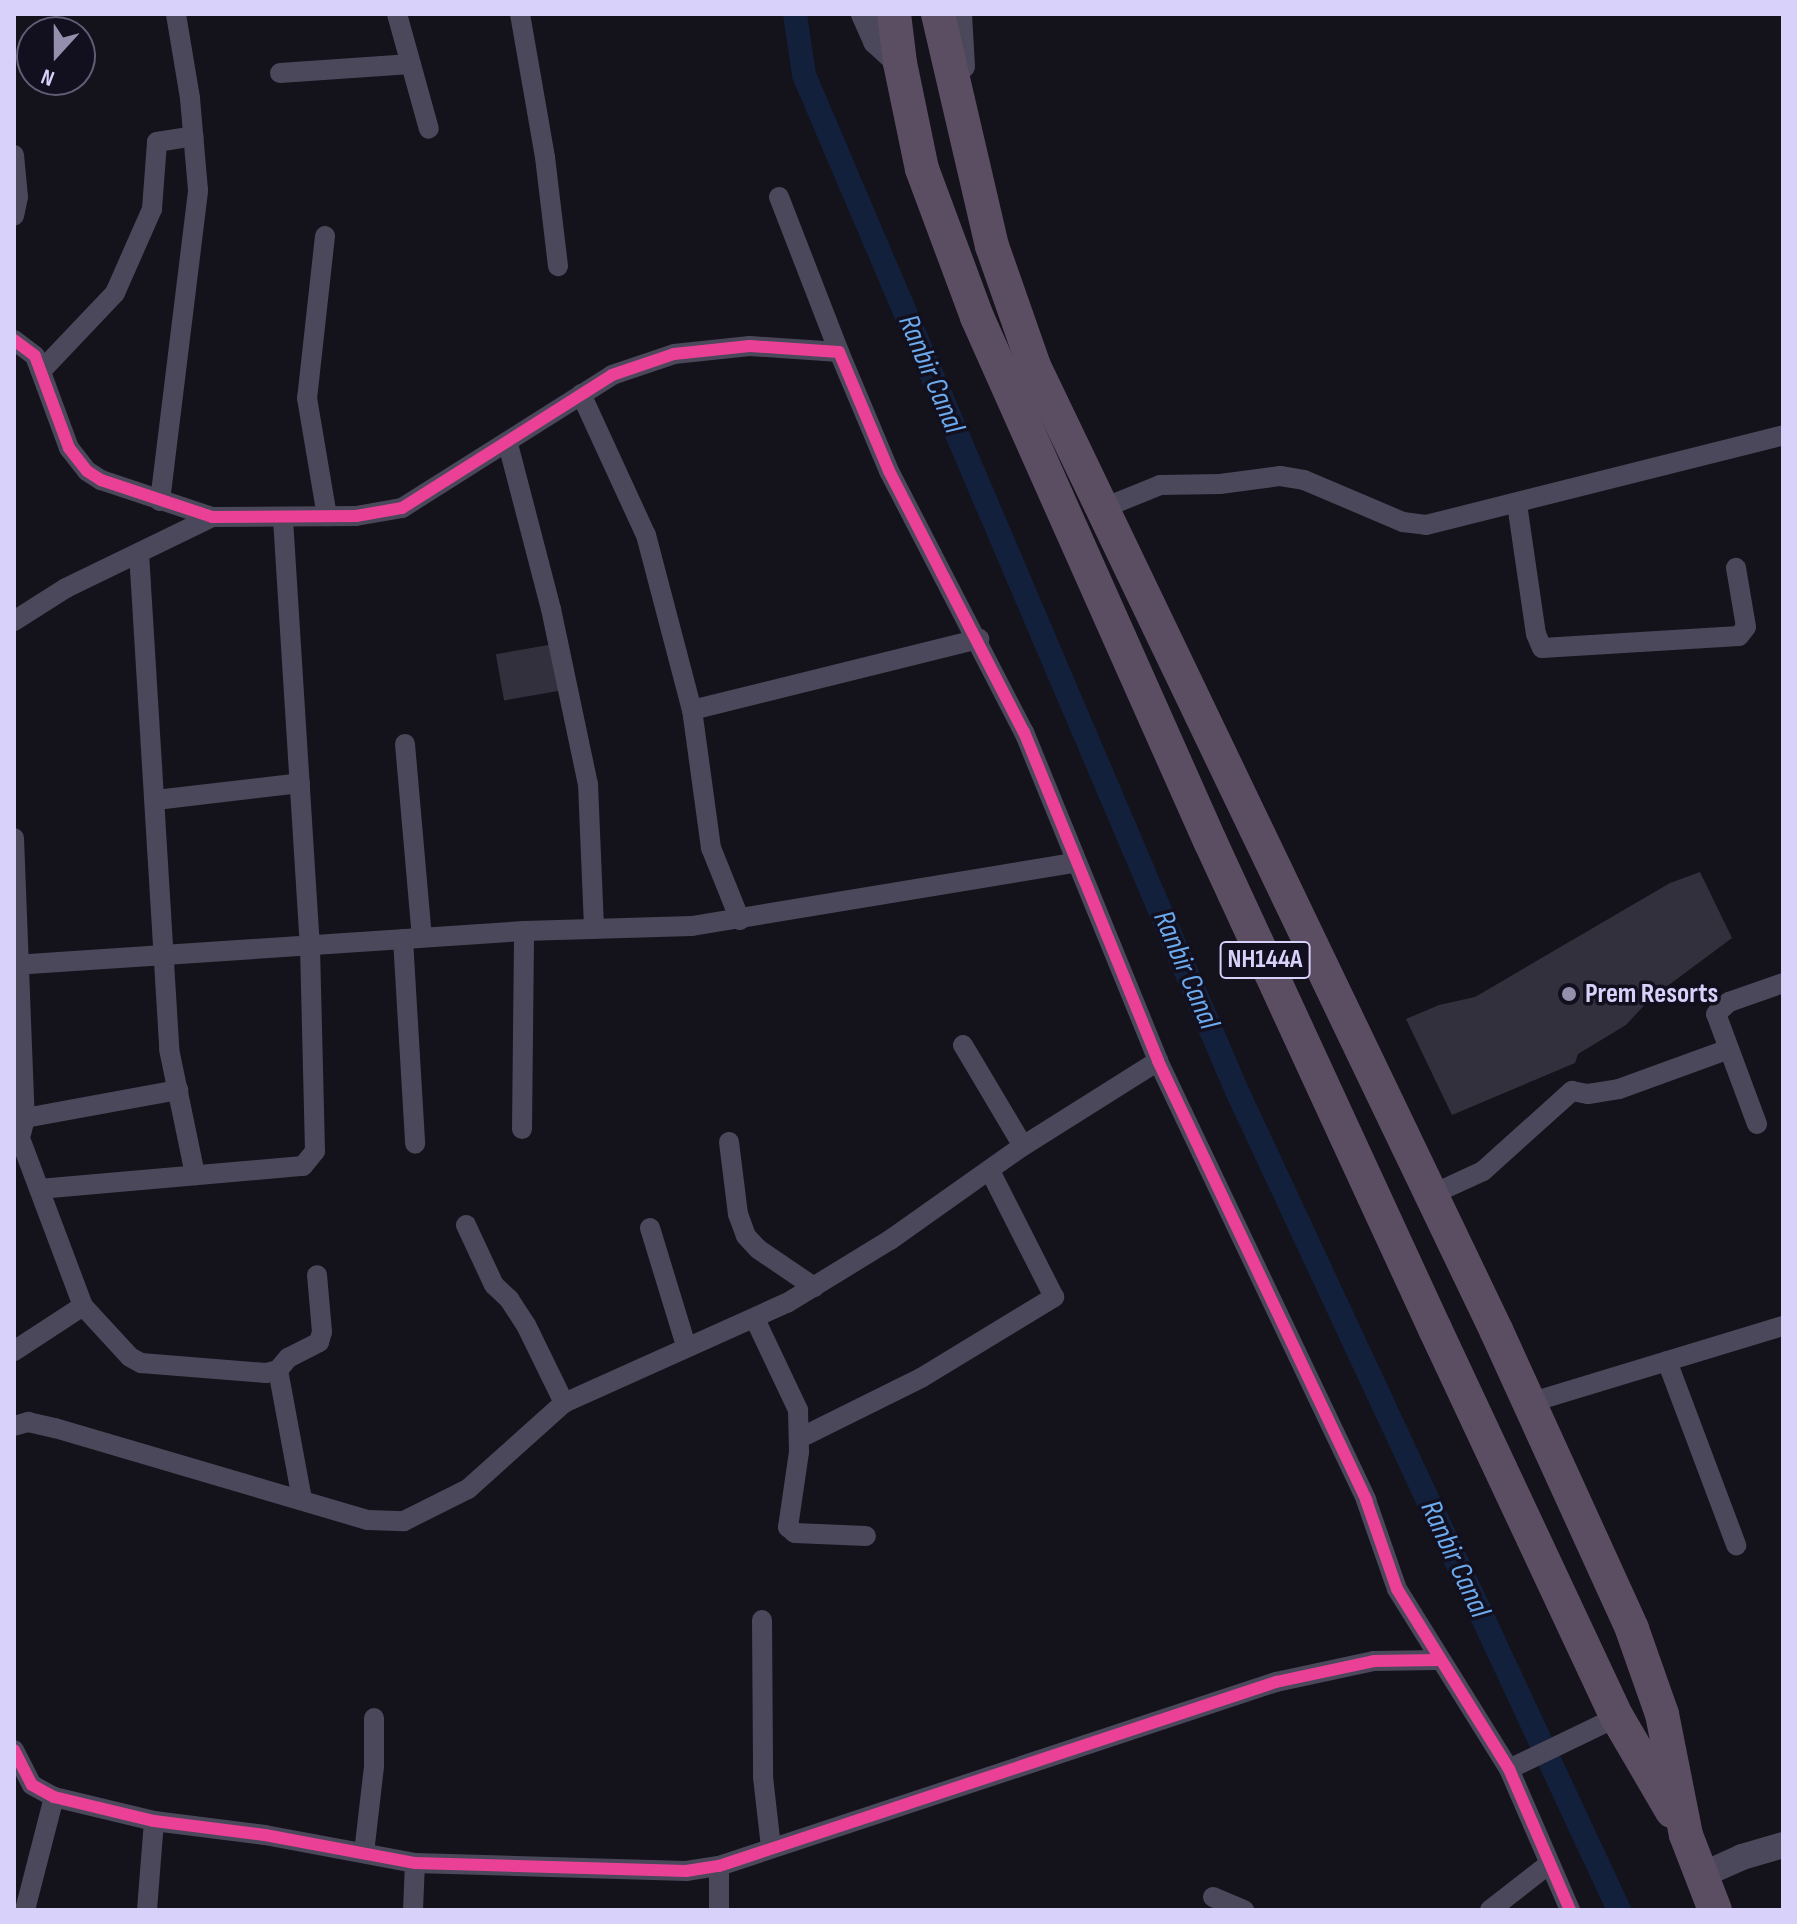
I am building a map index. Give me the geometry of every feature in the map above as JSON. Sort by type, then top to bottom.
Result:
[{"type":"highway","name":"NH144A","points":[[894,14],[900,63],[922,169],[977,317],[1203,827],[1617,1717],[1686,1835],[1715,1910]]},
{"type":"highway","points":[[938,14],[964,112],[978,191],[1009,301],[1101,509],[1529,1403],[1651,1678],[1686,1835]]},
{"type":"street","points":[[160,501],[198,190],[194,136],[176,14]]},
{"type":"street","points":[[397,14],[429,129]]},
{"type":"street","points":[[520,14],[545,157],[558,266]]},
{"type":"street","points":[[864,14],[876,41],[900,63]]},
{"type":"street","points":[[959,14],[964,112]]},
{"type":"street","points":[[280,73],[411,64]]},
{"type":"street","points":[[42,370],[115,293],[152,209],[157,142],[194,136]]},
{"type":"street","points":[[14,155],[18,197],[14,216]]},
{"type":"street","points":[[779,197],[889,471],[979,639],[1024,732],[1074,863],[1158,1061],[1366,1500],[1401,1598],[1509,1769],[1570,1910]]},
{"type":"street","points":[[325,236],[307,398],[327,516]]},
{"type":"street","points":[[14,340],[35,356],[69,448],[79,462],[101,480],[212,517],[327,516],[381,513],[402,508],[508,444],[612,375],[674,354],[750,346],[839,352]]},
{"type":"street","points":[[581,394],[646,535],[692,710],[711,848],[740,920]]},
{"type":"street","points":[[1101,509],[1160,485],[1220,484],[1280,476],[1304,480],[1416,525],[1517,504],[1783,435]]},
{"type":"street","points":[[508,444],[551,609],[588,784],[594,929]]},
{"type":"street","points":[[1517,504],[1536,634],[1542,648],[1739,636],[1746,627],[1736,568]]},
{"type":"street","points":[[14,621],[66,588],[212,517]]},
{"type":"street","points":[[39,1189],[303,1166],[315,1151],[310,948],[283,517]]},
{"type":"street","points":[[139,553],[169,1049],[195,1175]]},
{"type":"street","points":[[692,710],[979,639]]},
{"type":"street","points":[[405,744],[413,938],[415,1144]]},
{"type":"street","points":[[156,800],[300,783]]},
{"type":"street","points":[[14,838],[20,1125],[39,1189],[83,1306],[130,1357],[141,1363],[253,1373],[278,1370],[288,1358],[319,1342],[322,1332],[317,1275]]},
{"type":"street","points":[[18,965],[310,948],[524,931],[692,926],[1074,863]]},
{"type":"street","points":[[522,1129],[524,931]]},
{"type":"street","points":[[1757,1124],[1716,1014],[1721,1006],[1783,983]]},
{"type":"street","points":[[963,1045],[1023,1146]]},
{"type":"street","points":[[1431,1195],[1483,1171],[1572,1091],[1588,1094],[1619,1089],[1729,1049]]},
{"type":"street","points":[[14,1426],[28,1422],[55,1428],[384,1522],[415,1518],[468,1489],[564,1403],[686,1346],[755,1319],[814,1287],[1023,1146],[1158,1061]]},
{"type":"street","points":[[20,1125],[178,1090]]},
{"type":"street","points":[[729,1142],[738,1214],[746,1236],[758,1249],[814,1287]]},
{"type":"street","points":[[800,1438],[921,1378],[1052,1299],[1053,1294],[990,1171]]},
{"type":"street","points":[[466,1225],[494,1285],[509,1299],[526,1325],[564,1403]]},
{"type":"street","points":[[650,1228],[686,1346]]},
{"type":"street","points":[[14,1351],[83,1306]]},
{"type":"street","points":[[755,1319],[798,1410],[800,1438],[788,1527],[795,1533],[866,1536]]},
{"type":"street","points":[[1529,1403],[1783,1326]]},
{"type":"street","points":[[1667,1361],[1736,1545]]},
{"type":"street","points":[[278,1370],[302,1500]]},
{"type":"street","points":[[762,1620],[763,1762],[771,1847]]},
{"type":"street","points":[[14,1750],[32,1785],[54,1797],[154,1821],[415,1863],[656,1871],[719,1866],[1276,1682],[1374,1661],[1438,1660]]},
{"type":"street","points":[[1509,1769],[1567,1738],[1617,1717]]},
{"type":"street","points":[[364,1853],[374,1766],[374,1718]]},
{"type":"street","points":[[25,1910],[54,1797]]},
{"type":"street","points":[[147,1910],[154,1821]]},
{"type":"street","points":[[1700,1876],[1742,1857],[1783,1845]]},
{"type":"street","points":[[413,1910],[415,1863]]},
{"type":"street","points":[[1490,1910],[1549,1864]]},
{"type":"street","points":[[719,1866],[719,1910]]},
{"type":"street","points":[[1213,1897],[1244,1910]]},
{"type":"building","points":[[554,644],[562,690],[504,701],[496,654]]},
{"type":"building","name":"Prem Resorts","points":[[1700,872],[1732,938],[1650,999],[1626,1025],[1578,1054],[1575,1063],[1452,1115],[1406,1019],[1439,1005],[1475,997],[1670,883]]},
{"type":"waterway","name":"Ranbir Canal","points":[[795,14],[804,75],[1237,1091],[1619,1910]]},
{"type":"cycle path","points":[[14,340],[35,356],[69,448],[87,471],[101,480],[212,517],[356,516],[402,508],[612,375],[674,354],[750,346],[839,352],[889,471],[1024,732],[1158,1061],[1366,1500],[1397,1589],[1509,1769],[1570,1910]]},
{"type":"cycle path","points":[[14,1750],[32,1785],[54,1797],[154,1821],[265,1835],[415,1863],[686,1871],[719,1866],[1276,1682],[1374,1661],[1438,1660]]},
{"type":"place","name":"Prem Resorts","points":[[1569,994]]}]
